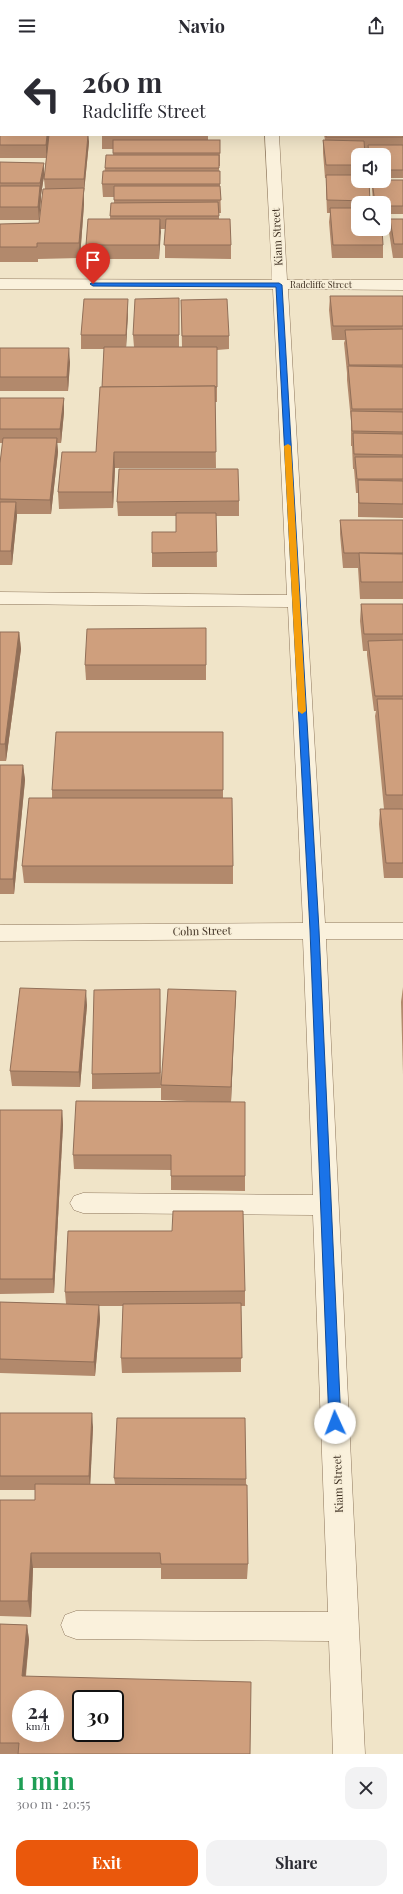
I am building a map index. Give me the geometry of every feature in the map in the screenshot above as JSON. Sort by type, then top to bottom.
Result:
[{"type":"street","name":"Kiam Street","points":[[272,136],[314,930],[349,1754]]},
{"type":"street","name":"Radcliffe Street","points":[[0,284],[403,285]]},
{"type":"street","points":[[0,598],[296,601]]},
{"type":"street","name":"Cohn Street","points":[[0,933],[314,930],[403,931]]},
{"type":"street","points":[[83,1203],[326,1205]]},
{"type":"street","points":[[76,1625],[344,1627]]},
{"type":"building","points":[[0,136],[47,136],[46,145],[0,145]]},
{"type":"building","points":[[49,136],[88,136],[84,179],[44,179]]},
{"type":"building","points":[[326,136],[403,136],[403,137]]},
{"type":"building","points":[[113,140],[220,140],[220,153],[113,153]]},
{"type":"building","points":[[323,140],[364,141],[364,148],[351,148],[351,165],[326,165]]},
{"type":"building","points":[[368,145],[403,145],[403,170],[391,170],[391,148],[368,148]]},
{"type":"building","points":[[106,155],[219,155],[219,168],[105,168]]},
{"type":"building","points":[[0,162],[44,163],[40,183],[0,183]]},
{"type":"building","points":[[103,171],[220,171],[220,184],[102,184]]},
{"type":"building","points":[[326,175],[351,175],[351,188],[369,188],[370,196],[351,196],[351,201],[327,200]]},
{"type":"building","points":[[391,180],[403,180],[403,206],[391,206],[391,196],[374,196],[373,188],[391,188]]},
{"type":"building","points":[[0,186],[40,186],[38,207],[0,207]]},
{"type":"building","points":[[114,186],[220,186],[221,200],[114,200]]},
{"type":"building","points":[[84,188],[79,243],[37,243],[37,247],[0,247],[0,224],[39,223],[43,189]]},
{"type":"building","points":[[218,202],[219,216],[110,216],[111,203]]},
{"type":"building","points":[[330,208],[351,208],[351,236],[382,236],[383,245],[333,245]]},
{"type":"building","points":[[88,219],[160,219],[159,245],[86,245]]},
{"type":"building","points":[[166,219],[230,219],[231,245],[164,245]]},
{"type":"building","points":[[391,219],[403,219],[403,244],[394,244]]},
{"type":"building","points":[[330,296],[403,296],[403,326],[333,326]]},
{"type":"building","points":[[179,298],[179,335],[133,335],[135,299]]},
{"type":"building","points":[[84,299],[128,299],[126,335],[81,335]]},
{"type":"building","points":[[227,299],[229,336],[182,336],[181,300]]},
{"type":"building","points":[[403,329],[403,365],[349,365],[345,330]]},
{"type":"building","points":[[104,347],[217,347],[217,387],[102,387]]},
{"type":"building","points":[[0,348],[69,348],[67,377],[0,377]]},
{"type":"building","points":[[348,366],[403,367],[403,409],[352,409]]},
{"type":"building","points":[[215,386],[216,452],[114,452],[112,492],[58,492],[62,452],[96,452],[100,387]]},
{"type":"building","points":[[0,398],[64,398],[60,429],[0,429]]},
{"type":"building","points":[[351,411],[403,412],[403,432],[352,431]]},
{"type":"building","points":[[353,433],[403,434],[403,455],[354,454]]},
{"type":"building","points":[[3,438],[57,438],[50,500],[0,499],[0,463]]},
{"type":"building","points":[[355,457],[403,457],[403,479],[357,479]]},
{"type":"building","points":[[119,469],[238,469],[239,501],[117,502]]},
{"type":"building","points":[[358,480],[403,481],[403,504],[359,503]]},
{"type":"building","points":[[0,502],[16,502],[11,551],[0,551]]},
{"type":"building","points":[[176,513],[216,513],[217,552],[152,553],[152,532],[176,532]]},
{"type":"building","points":[[340,520],[403,520],[403,553],[344,553]]},
{"type":"building","points":[[359,553],[403,554],[403,582],[361,582]]},
{"type":"building","points":[[361,604],[403,604],[403,634],[364,634]]},
{"type":"building","points":[[206,628],[206,665],[85,665],[87,629]]},
{"type":"building","points":[[0,632],[19,632],[5,744],[0,744]]},
{"type":"building","points":[[403,640],[403,696],[375,696],[368,641]]},
{"type":"building","points":[[377,699],[403,699],[403,795],[386,795]]},
{"type":"building","points":[[56,732],[223,732],[223,790],[52,790]]},
{"type":"building","points":[[0,765],[23,765],[13,879],[0,879]]},
{"type":"building","points":[[29,798],[232,798],[233,866],[22,866]]},
{"type":"building","points":[[380,809],[403,809],[403,863],[386,863]]},
{"type":"building","points":[[20,988],[86,990],[79,1072],[10,1071]]},
{"type":"building","points":[[160,989],[160,1073],[92,1074],[94,990]]},
{"type":"building","points":[[168,989],[236,991],[231,1087],[161,1085]]},
{"type":"building","points":[[76,1101],[245,1102],[245,1176],[171,1176],[171,1155],[73,1155]]},
{"type":"building","points":[[0,1110],[62,1110],[53,1279],[0,1279]]},
{"type":"building","points":[[173,1211],[243,1211],[245,1291],[65,1292],[68,1231],[172,1231]]},
{"type":"building","points":[[0,1302],[99,1305],[94,1362],[0,1359]]},
{"type":"building","points":[[241,1303],[242,1358],[121,1358],[123,1304]]},
{"type":"building","points":[[0,1413],[92,1413],[89,1476],[0,1476]]},
{"type":"building","points":[[117,1418],[245,1418],[246,1479],[114,1478]]},
{"type":"building","points":[[35,1484],[247,1485],[248,1564],[161,1564],[160,1553],[31,1553],[28,1601],[0,1601],[0,1500],[35,1500]]},
{"type":"building","points":[[0,1624],[27,1625],[22,1676],[251,1682],[250,1754],[18,1754],[19,1743],[0,1743]]},
{"type":"slow traffic","points":[[288,446],[302,711]]},
{"type":"route","points":[[93,284],[279,285],[314,930],[335,1423]]}]
